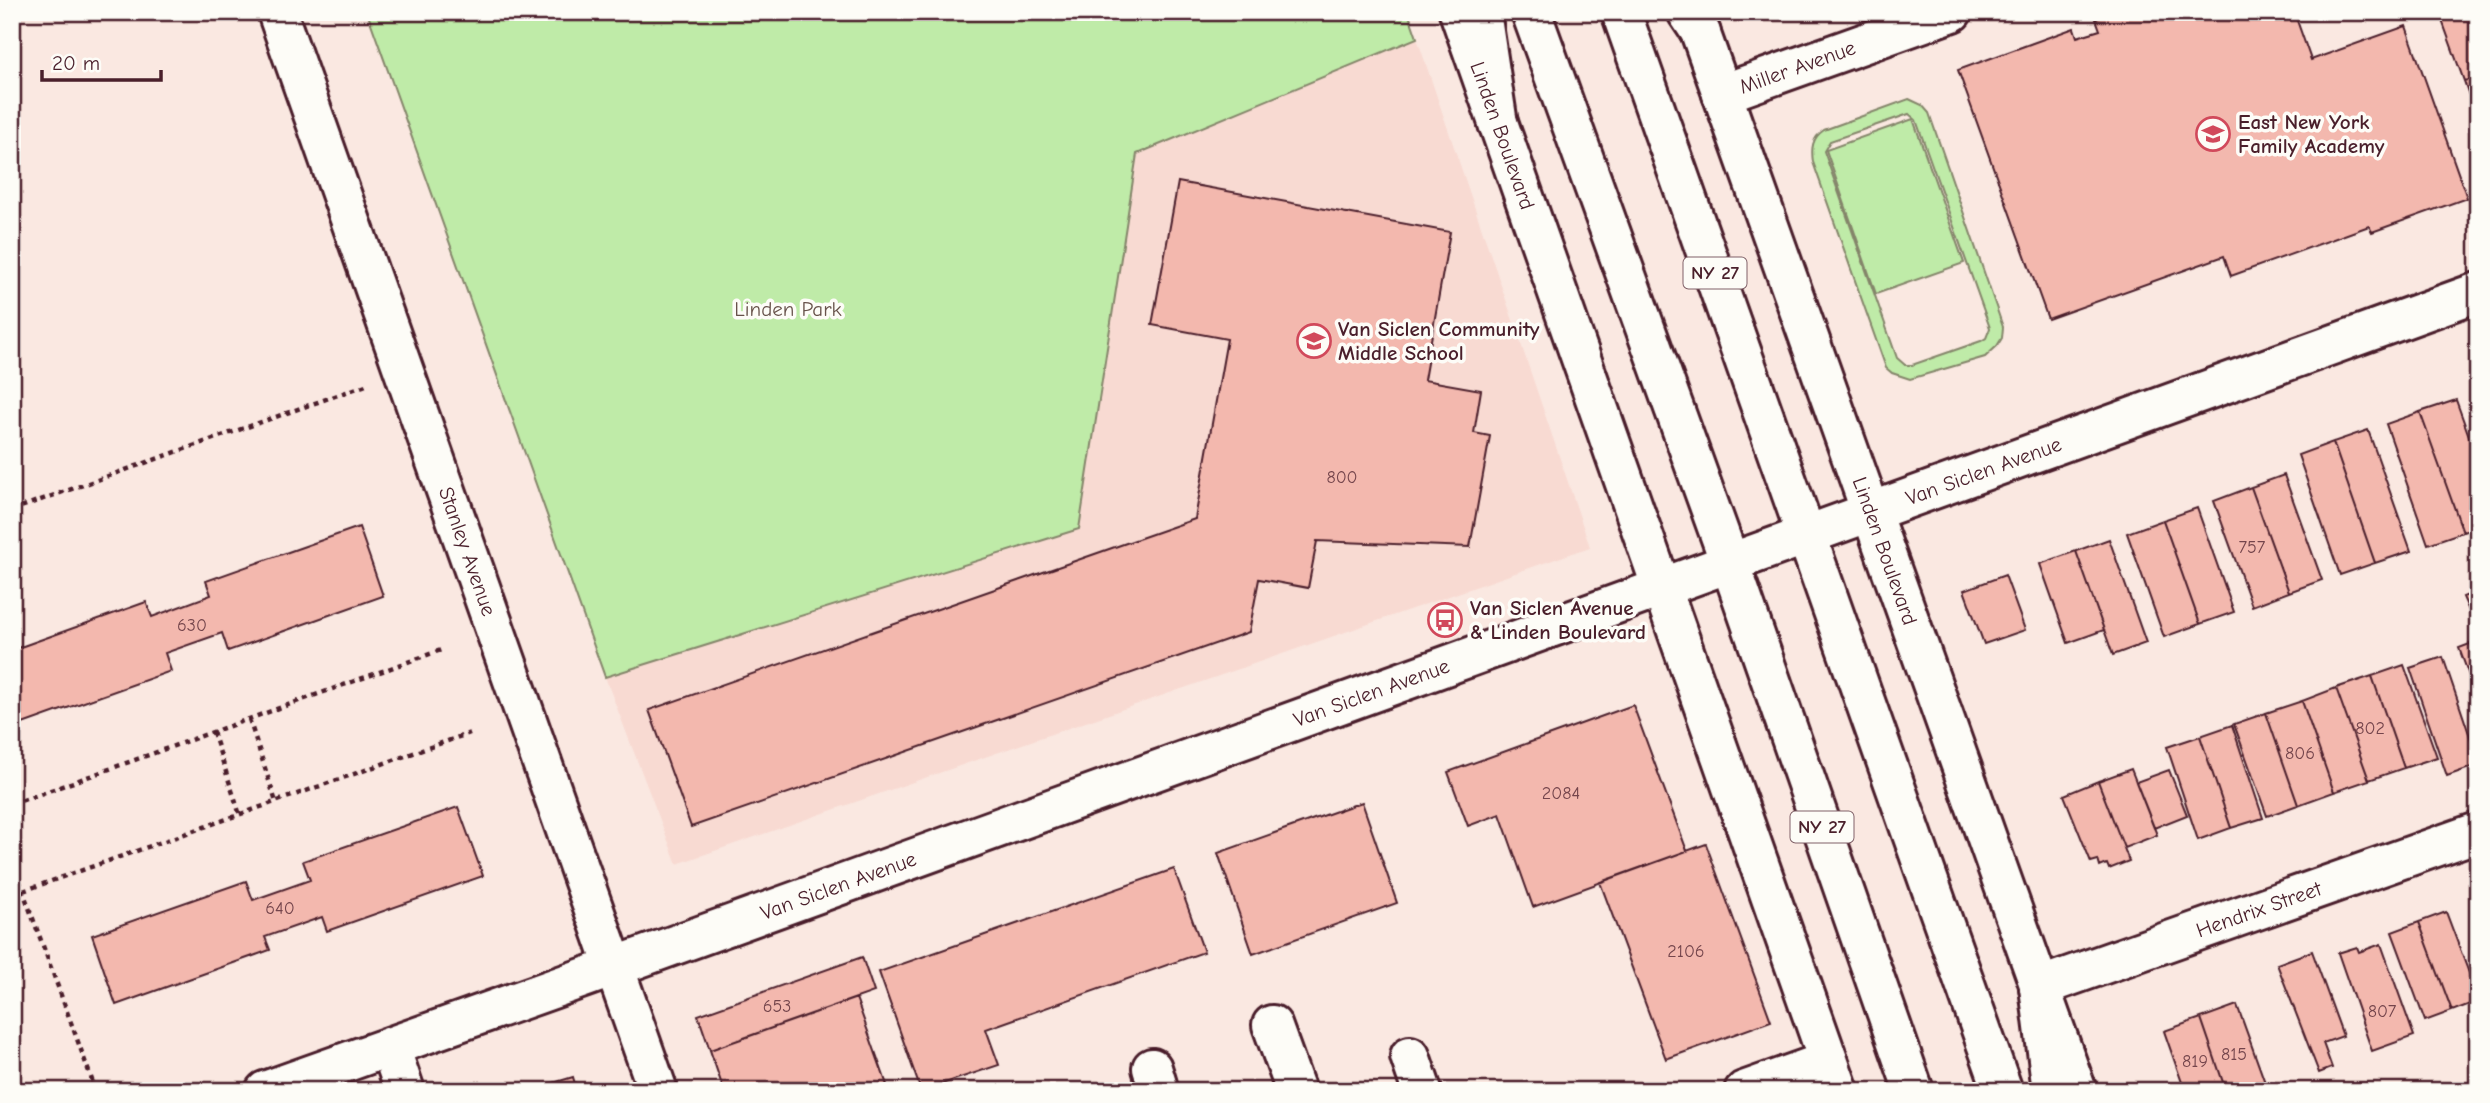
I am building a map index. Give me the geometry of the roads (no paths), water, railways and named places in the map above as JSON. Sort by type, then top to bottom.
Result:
[{"type":"main road","name":"Stanley Avenue","points":[[277,12],[658,1091]]},
{"type":"main road","name":"Linden Boulevard","points":[[1459,12],[1833,1076]]},
{"type":"main road","points":[[1481,12],[1498,124]]},
{"type":"main road","name":"NY 27","points":[[1531,12],[1730,563],[1914,1091]]},
{"type":"main road","name":"NY 27","points":[[1621,12],[2003,1091]]},
{"type":"main road","name":"Miller Avenue","points":[[1722,94],[1952,12]]},
{"type":"main road","name":"Linden Boulevard","points":[[1694,19],[2077,1091]]},
{"type":"main road","name":"Van Siclen Avenue","points":[[265,1091],[2478,292]]},
{"type":"main road","name":"Hendrix Street","points":[[2039,987],[2478,832]]},
{"type":"main road","points":[[2039,987],[2052,1091]]},
{"type":"main road","points":[[1272,1025],[1296,1091]]},
{"type":"main road","points":[[390,1047],[405,1091]]},
{"type":"main road","points":[[1744,1091],[1833,1076]]},
{"type":"place","name":"East New York Family Academy","points":[[2213,134]]},
{"type":"place","name":"Van Siclen Community Middle School","points":[[1314,341]]},
{"type":"place","name":"Van Siclen Avenue & Linden Boulevard","points":[[1445,620]]},
{"type":"park label","name":"Linden Park","points":[[788,309]]}]
